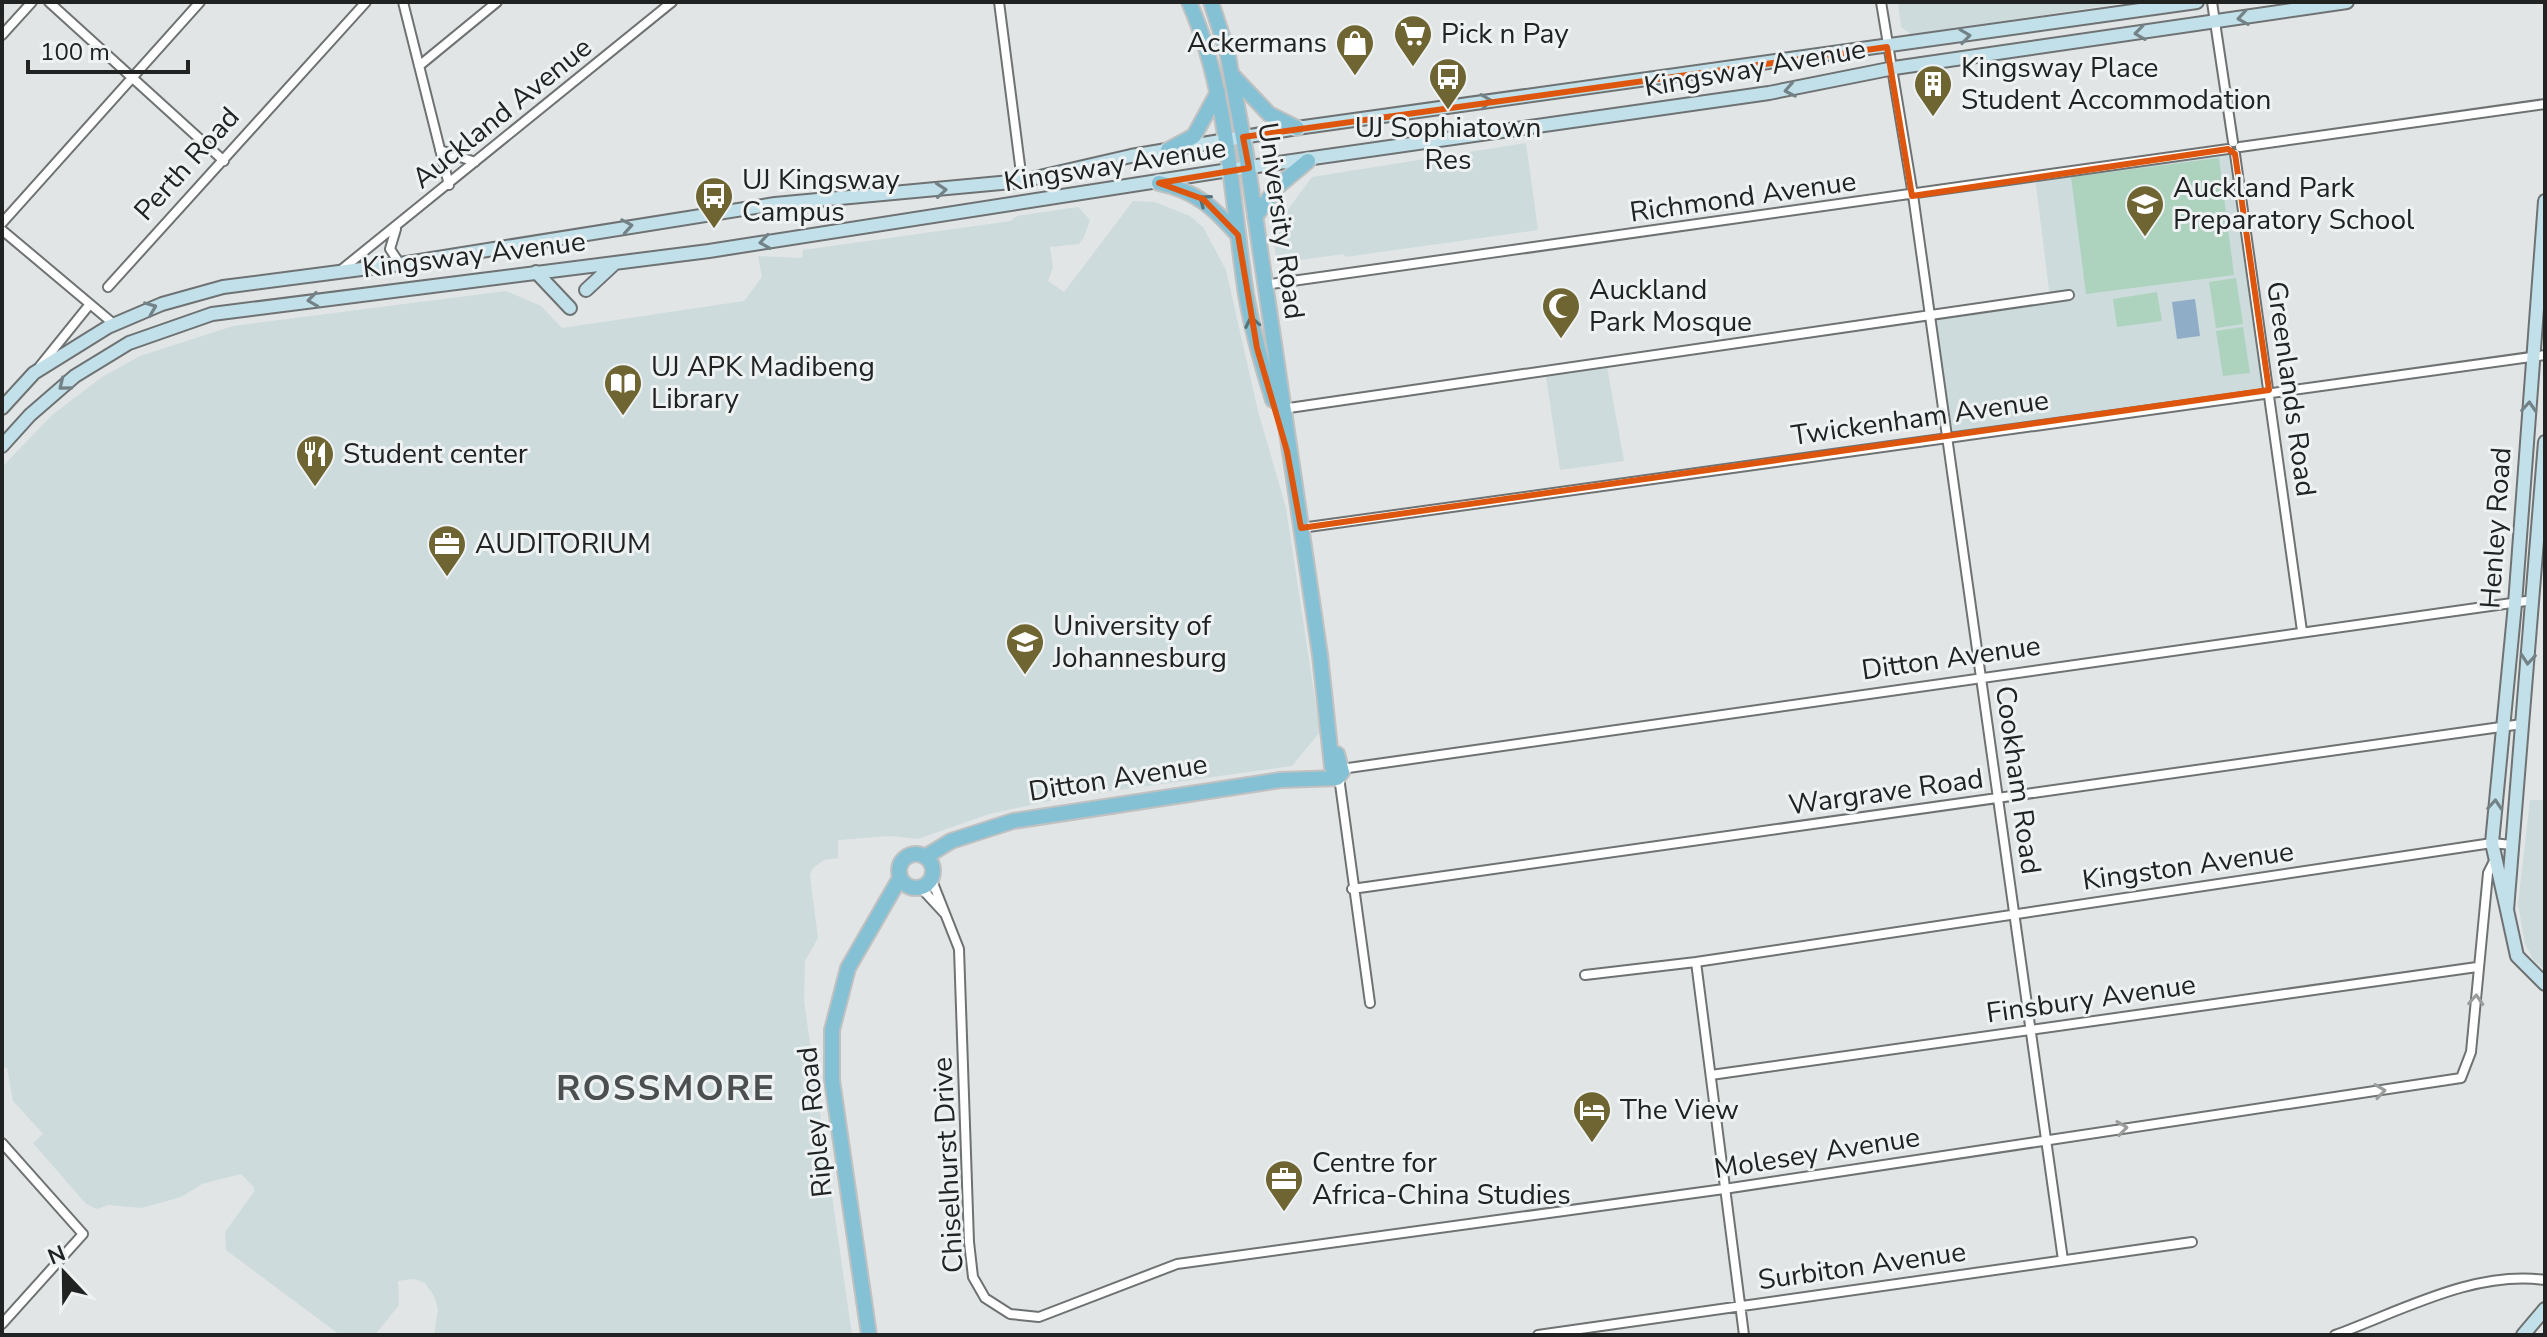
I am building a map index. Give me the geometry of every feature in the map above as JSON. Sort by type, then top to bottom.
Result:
[{"type":"main road","name":"University Road","points":[[1211,2],[1233,76],[1243,137],[1336,772]]},
{"type":"main road","name":"Kingsway Avenue","points":[[34,373],[115,325],[190,294],[775,204],[1022,181],[1168,150],[1297,128],[1743,63],[1887,47],[2197,2]]},
{"type":"main road","name":"Kingsway Avenue","points":[[2,446],[56,391],[129,343],[186,321],[234,310],[617,262],[1159,183],[1229,170],[1769,93],[1894,68],[2347,2]]},
{"type":"main road","name":"University Road","points":[[1191,6],[1218,92],[1257,348],[1287,451]]},
{"type":"main road","points":[[1233,76],[1269,114],[1297,128]]},
{"type":"main road","points":[[1168,150],[1194,136],[1218,92]]},
{"type":"main road","points":[[1255,217],[1278,186],[1308,161]]},
{"type":"main road","points":[[1159,183],[1183,188],[1203,199],[1238,235]]},
{"type":"main road","name":"Henley Road","points":[[2507,910],[2492,843],[2539,354],[2545,201]]},
{"type":"main road","points":[[586,290],[617,262]]},
{"type":"main road","points":[[536,272],[570,308]]},
{"type":"main road","points":[[2,408],[34,373]]},
{"type":"main road","name":"Henley Road","points":[[2507,910],[2545,442]]},
{"type":"main road","name":"Ditton Avenue","points":[[920,876],[951,841],[1013,821],[1336,772]]},
{"type":"main road","name":"Ripley Road","points":[[869,1335],[830,1055],[832,1030],[848,968],[879,913],[920,876]]},
{"type":"main road","points":[[2507,910],[2510,937],[2517,956],[2545,984]]},
{"type":"main road","points":[[2523,1335],[2545,1309]]},
{"type":"street","points":[[2,35],[32,2]]},
{"type":"street","points":[[49,2],[224,161]]},
{"type":"street","points":[[2,223],[200,2]]},
{"type":"street","name":"Perth Road","points":[[108,287],[366,2]]},
{"type":"street","points":[[403,2],[449,185]]},
{"type":"street","points":[[419,66],[497,2]]},
{"type":"street","name":"Auckland Avenue","points":[[341,271],[672,2]]},
{"type":"street","points":[[999,2],[1022,181]]},
{"type":"street","name":"Cookham Road","points":[[1881,2],[1913,195],[1945,437],[1982,680],[1995,798],[2015,914],[2063,1260]]},
{"type":"street","name":"Greenlands Road","points":[[2212,2],[2302,631]]},
{"type":"street","name":"Richmond Avenue","points":[[1264,285],[2545,104]]},
{"type":"street","points":[[440,150],[475,162]]},
{"type":"street","points":[[396,228],[390,249],[400,264]]},
{"type":"street","points":[[2,230],[115,325]]},
{"type":"street","points":[[1281,409],[2069,295]]},
{"type":"street","points":[[34,373],[90,304]]},
{"type":"street","name":"Twickenham Avenue","points":[[1301,528],[2539,354]]},
{"type":"street","name":"Ditton Avenue","points":[[1336,772],[2533,600]]},
{"type":"street","name":"Wargrave Road","points":[[1352,889],[2522,724]]},
{"type":"street","name":"University Road","points":[[1336,772],[1370,1003]]},
{"type":"street","name":"Kingston Avenue","points":[[1585,975],[1696,962],[2492,843],[2512,845]]},
{"type":"street","name":"Henley Road","points":[[2463,1077],[2471,1052],[2488,873],[2495,859]]},
{"type":"street","name":"Chiselhurst Drive","points":[[920,876],[948,917],[959,949],[969,1242],[973,1277],[980,1291],[993,1305],[1010,1314],[1039,1317],[1177,1264]]},
{"type":"street","name":"Chiselhurst Drive","points":[[920,876],[948,917]]},
{"type":"street","points":[[1696,962],[1744,1335]]},
{"type":"street","name":"Finsbury Avenue","points":[[1711,1075],[2477,967]]},
{"type":"street","name":"Molesey Avenue","points":[[1177,1264],[1724,1189],[2463,1077]]},
{"type":"street","points":[[2,1143],[83,1234],[2,1324]]},
{"type":"street","name":"Surbiton Avenue","points":[[1538,1335],[2192,1242]]},
{"type":"street","points":[[2335,1335],[2488,1281],[2517,1276],[2545,1280]]},
{"type":"highlighted area","points":[[1887,47],[1912,196],[2228,149],[2235,154],[2269,390],[1301,528],[1287,451],[1257,348],[1238,235],[1203,199],[1159,183],[1249,168],[1243,137]]},
{"type":"shaded area","points":[[1898,2],[2130,2],[1912,35],[1901,27]]},
{"type":"shaded area","points":[[1526,143],[1538,230],[1345,257],[1344,254],[1277,263],[1272,231],[1312,177]]},
{"type":"shaded area","name":"Auckland Park Preparatory School","points":[[2228,147],[2235,154],[2269,390],[1945,437],[1929,315],[2050,298],[2035,177]]},
{"type":"shaded area","points":[[1133,201],[1155,202],[1190,216],[1203,227],[1226,270],[1258,411],[1286,508],[1320,732],[1292,766],[1068,797],[989,814],[918,839],[891,836],[838,840],[838,858],[824,860],[812,869],[810,876],[818,938],[805,961],[804,1001],[852,1335],[434,1335],[438,1309],[434,1296],[425,1283],[414,1279],[398,1281],[399,1305],[375,1335],[340,1335],[226,1250],[225,1232],[254,1192],[254,1187],[241,1174],[202,1184],[181,1197],[142,1208],[108,1205],[97,1209],[86,1204],[33,1143],[43,1134],[13,1101],[7,1068],[2,1068],[2,467],[52,415],[102,377],[140,356],[233,326],[506,291],[541,306],[562,328],[744,301],[762,277],[758,256],[802,258],[803,250],[1011,221],[1017,216],[1078,207],[1090,220],[1084,237],[1079,244],[1050,247],[1053,267],[1048,281],[1064,292]]},
{"type":"shaded area","points":[[1606,361],[1624,461],[1560,470],[1545,370]]},
{"type":"shaded area","points":[[2530,800],[2545,800],[2545,970],[2533,959],[2525,944],[2518,904]]},
{"type":"green space","points":[[2219,158],[2234,275],[2086,294],[2071,177]]},
{"type":"green space","points":[[2236,278],[2243,324],[2216,328],[2209,282]]},
{"type":"green space","points":[[2157,292],[2162,321],[2117,327],[2113,299]]},
{"type":"green space","points":[[2243,327],[2250,373],[2223,376],[2216,331]]},
{"type":"water","points":[[2195,299],[2200,336],[2177,339],[2172,302]]},
{"type":"place","name":"Pick n Pay","points":[[1413,68]]},
{"type":"place","name":"Ackermans","points":[[1355,77]]},
{"type":"place","name":"UJ Sophiatown Res","points":[[1448,111]]},
{"type":"place","name":"Kingsway Place Student Accommodation","points":[[1933,118]]},
{"type":"place","name":"UJ Kingsway Campus","points":[[714,230]]},
{"type":"place","name":"Auckland Park Preparatory School","points":[[2145,238]]},
{"type":"place","name":"Auckland Park Mosque","points":[[1561,340]]},
{"type":"place","name":"UJ APK Madibeng Library","points":[[623,417]]},
{"type":"place","name":"Student center","points":[[315,488]]},
{"type":"place","name":"AUDITORIUM","points":[[447,578]]},
{"type":"place","name":"University of Johannesburg","points":[[1025,676]]},
{"type":"place","name":"The View","points":[[1592,1144]]},
{"type":"place","name":"Centre for Africa-China Studies","points":[[1284,1213]]},
{"type":"district","name":"ROSSMORE","points":[[666,1088]]}]
